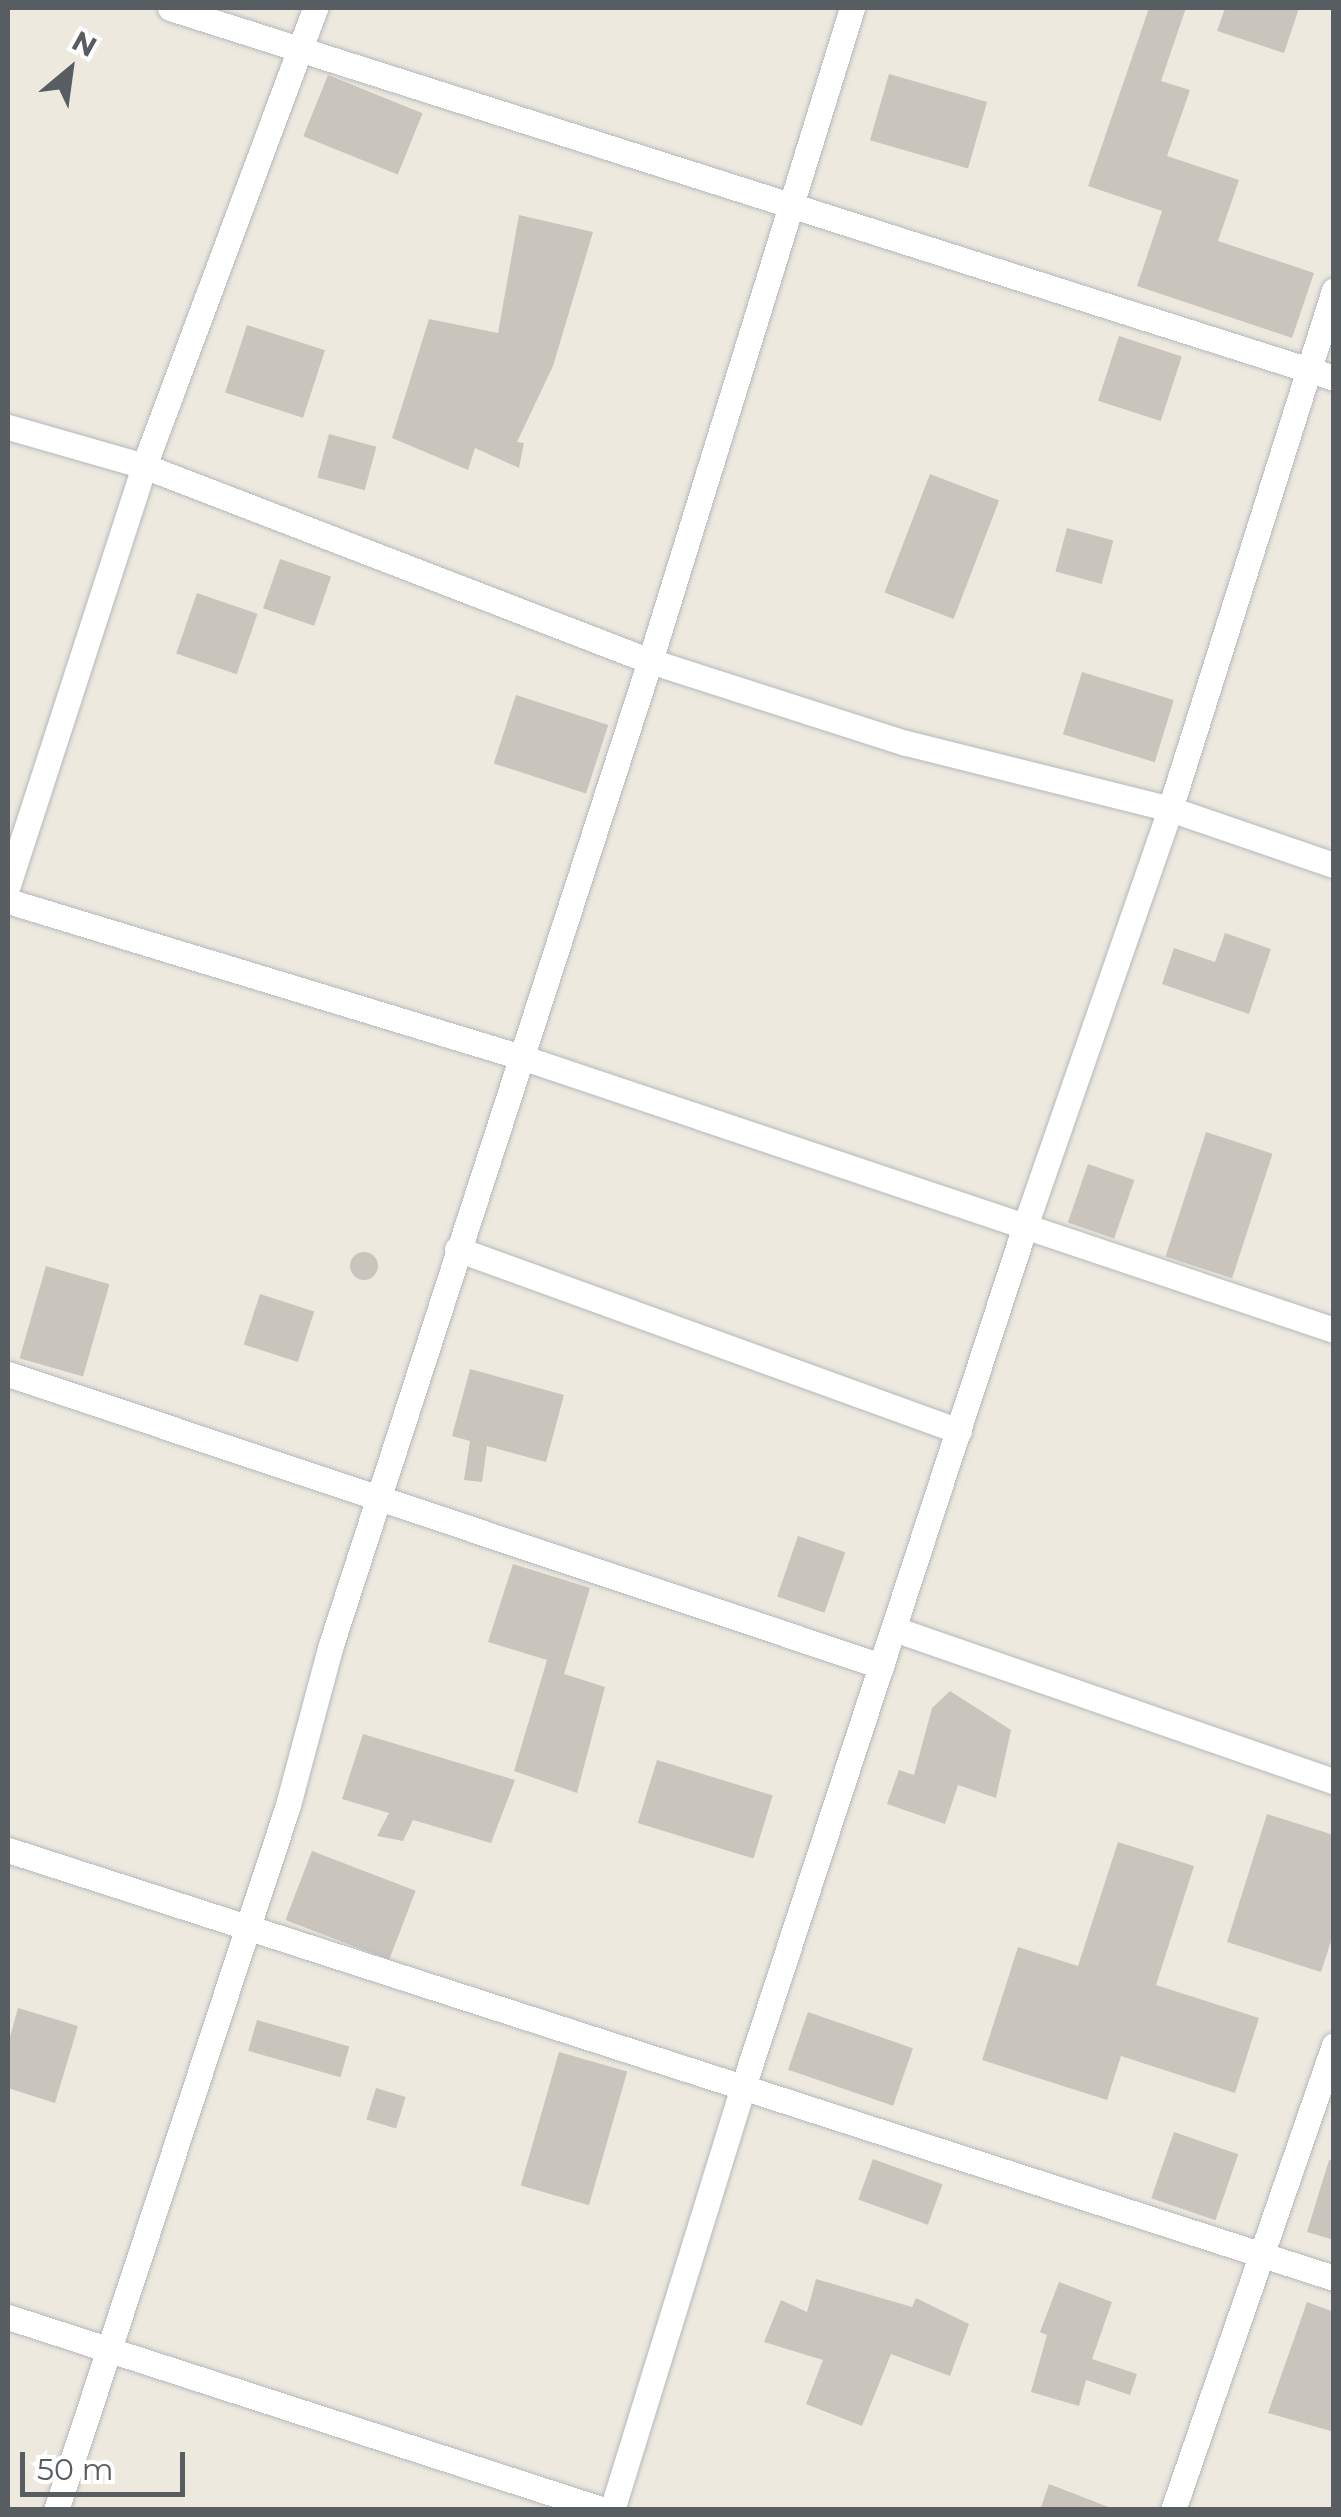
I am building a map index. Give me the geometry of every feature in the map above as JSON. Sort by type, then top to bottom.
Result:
[{"type":"street","points":[[170,8],[1334,378]]},
{"type":"street","points":[[8,886],[144,466],[315,8]]},
{"type":"street","points":[[56,2510],[242,1931],[288,1805],[378,1495],[518,1056],[650,661],[852,8]]},
{"type":"street","points":[[612,2510],[742,2090],[1025,1226],[1170,809],[1305,368],[1334,290]]},
{"type":"street","points":[[8,427],[144,466],[650,661],[906,743],[1170,809],[1334,865]]},
{"type":"street","points":[[8,902],[518,1056],[1334,1330]]},
{"type":"street","points":[[457,1249],[959,1431]]},
{"type":"street","points":[[8,1374],[881,1666]]},
{"type":"street","points":[[894,1629],[1334,1781]]},
{"type":"street","points":[[8,1850],[242,1931],[1334,2278]]},
{"type":"street","points":[[1173,2510],[1334,2045]]},
{"type":"street","points":[[8,2318],[604,2510]]},
{"type":"building","points":[[1149,8],[1186,8],[1161,81],[1190,90],[1167,156],[1239,180],[1218,241],[1314,273],[1292,338],[1137,286],[1162,211],[1088,186]]},
{"type":"building","points":[[1225,8],[1299,8],[1284,53],[1217,31]]},
{"type":"building","points":[[889,74],[987,102],[968,168],[870,140]]},
{"type":"building","points":[[328,75],[423,113],[398,174],[303,136]]},
{"type":"building","points":[[519,215],[593,232],[553,366],[517,442],[524,443],[519,468],[475,448],[468,470],[392,438],[429,319],[498,333]]},
{"type":"building","points":[[247,325],[325,350],[303,418],[225,393]]},
{"type":"building","points":[[1119,336],[1182,356],[1161,421],[1098,401]]},
{"type":"building","points":[[329,434],[376,447],[365,490],[317,477]]},
{"type":"building","points":[[930,474],[999,501],[954,619],[884,593]]},
{"type":"building","points":[[1067,528],[1113,540],[1102,584],[1055,571]]},
{"type":"building","points":[[280,559],[331,577],[314,626],[263,608]]},
{"type":"building","points":[[197,593],[258,614],[237,674],[176,654]]},
{"type":"building","points":[[1082,672],[1174,700],[1155,762],[1063,734]]},
{"type":"building","points":[[516,695],[608,725],[586,793],[494,763]]},
{"type":"building","points":[[1225,933],[1271,949],[1249,1014],[1162,984],[1174,948],[1215,962]]},
{"type":"building","points":[[1206,1132],[1273,1154],[1232,1278],[1166,1257]]},
{"type":"building","points":[[1088,1164],[1134,1180],[1114,1239],[1068,1223]]},
{"type":"building","points":[[364,1252],[374,1256],[378,1266],[374,1276],[364,1280],[354,1276],[350,1266],[354,1256]]},
{"type":"building","points":[[46,1266],[109,1284],[83,1376],[20,1358]]},
{"type":"building","points":[[260,1294],[314,1312],[298,1362],[244,1344]]},
{"type":"building","points":[[470,1369],[564,1395],[546,1462],[487,1446],[482,1482],[464,1480],[470,1441],[452,1436]]},
{"type":"building","points":[[798,1536],[845,1552],[824,1613],[777,1597]]},
{"type":"building","points":[[513,1564],[590,1588],[564,1674],[605,1687],[577,1793],[514,1771],[547,1660],[488,1642]]},
{"type":"building","points":[[950,1691],[1011,1730],[996,1798],[958,1785],[945,1824],[887,1804],[899,1770],[914,1775],[932,1708]]},
{"type":"building","points":[[363,1734],[515,1780],[491,1843],[413,1820],[403,1841],[377,1836],[389,1813],[342,1799]]},
{"type":"building","points":[[657,1760],[773,1795],[753,1858],[638,1823]]},
{"type":"building","points":[[1267,1814],[1334,1835],[1334,1932],[1321,1972],[1227,1942]]},
{"type":"building","points":[[1118,1842],[1194,1866],[1156,1985],[1259,2018],[1235,2093],[1121,2056],[1107,2100],[982,2060],[1018,1947],[1078,1966]]},
{"type":"building","points":[[312,1851],[416,1891],[389,1960],[285,1920]]},
{"type":"building","points":[[18,2008],[78,2026],[55,2103],[8,2088],[8,2044]]},
{"type":"building","points":[[808,2012],[913,2048],[893,2106],[788,2070]]},
{"type":"building","points":[[257,2020],[349,2046],[340,2077],[248,2051]]},
{"type":"building","points":[[559,2052],[627,2072],[589,2205],[521,2186]]},
{"type":"building","points":[[376,2088],[406,2097],[396,2129],[366,2120]]},
{"type":"building","points":[[1174,2132],[1238,2154],[1216,2220],[1151,2198]]},
{"type":"building","points":[[873,2159],[943,2184],[928,2225],[858,2199]]},
{"type":"building","points":[[1329,2160],[1334,2161],[1334,2240],[1307,2232]]},
{"type":"building","points":[[816,2279],[912,2307],[916,2298],[969,2324],[950,2376],[891,2354],[862,2426],[806,2404],[823,2360],[764,2342],[781,2300],[807,2312]]},
{"type":"building","points":[[1059,2282],[1112,2302],[1092,2359],[1137,2374],[1130,2395],[1086,2380],[1079,2406],[1031,2392],[1047,2335],[1040,2332]]},
{"type":"building","points":[[1307,2302],[1334,2312],[1334,2432],[1268,2413]]},
{"type":"building","points":[[1049,2484],[1111,2508],[1111,2510],[1040,2510]]}]
